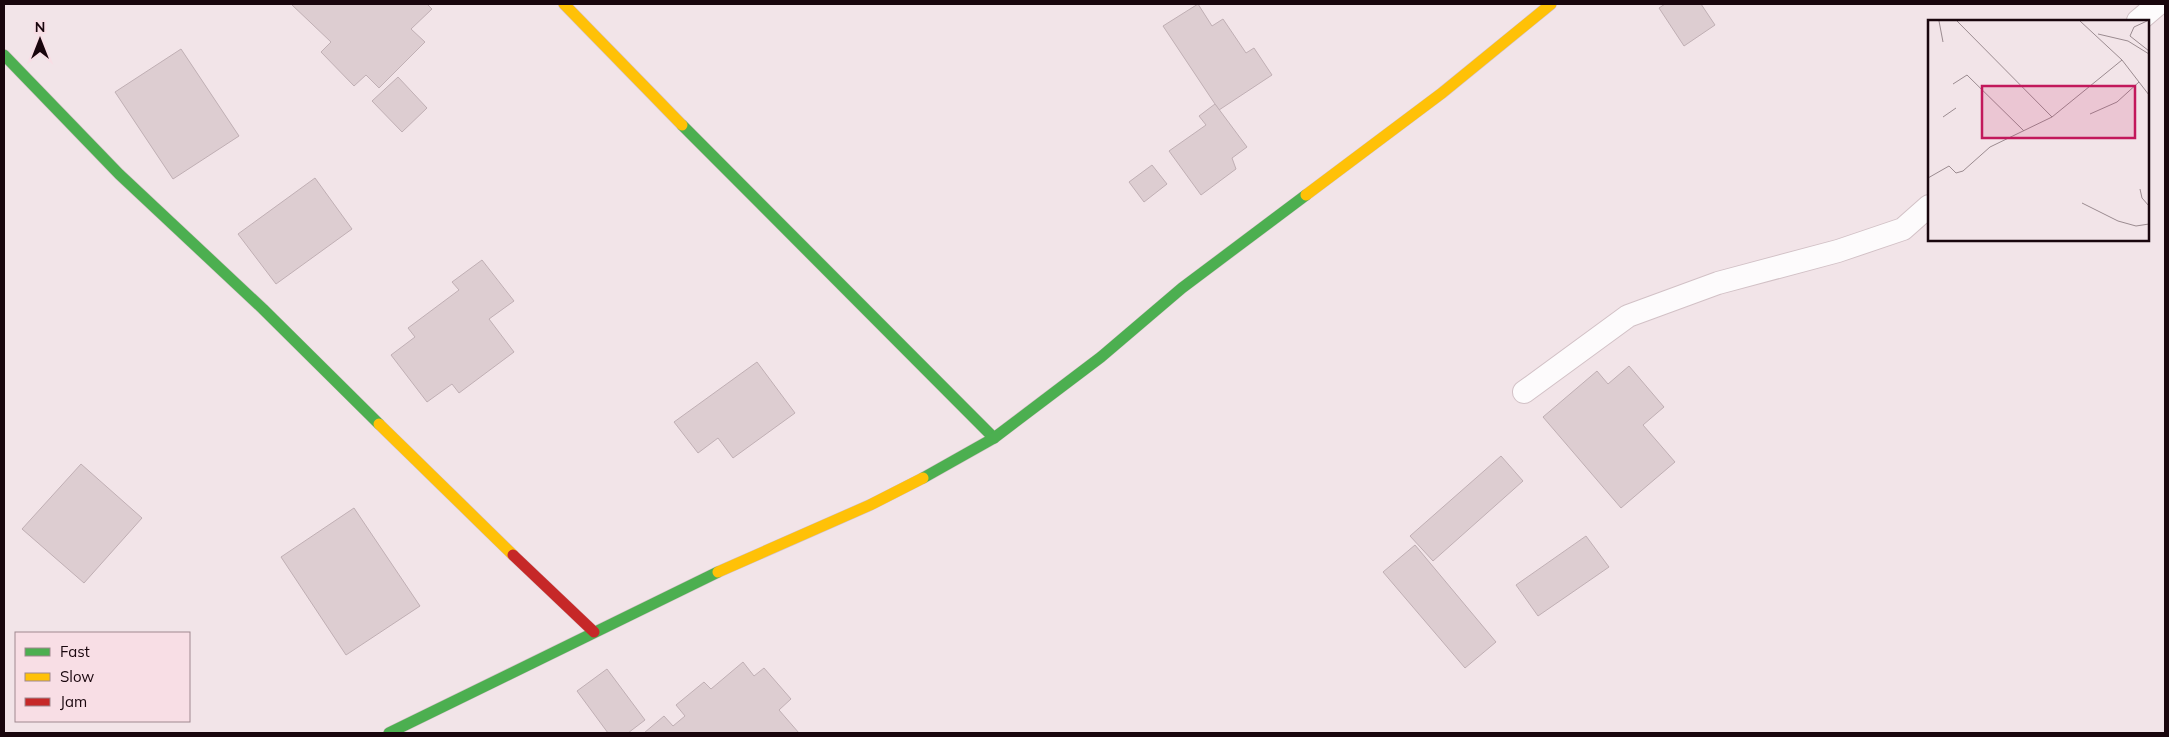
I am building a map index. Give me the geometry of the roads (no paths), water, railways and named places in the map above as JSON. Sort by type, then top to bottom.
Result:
[{"type":"street","points":[[564,4],[745,190],[994,438]]},
{"type":"street","points":[[389,733],[728,568],[870,505],[932,474],[994,438],[1101,357],[1182,288],[1442,93],[1551,4]]},
{"type":"street","points":[[4,55],[119,174],[263,309],[436,481],[594,632]]},
{"type":"lane","points":[[2139,20],[2158,4]]},
{"type":"lane","points":[[1524,392],[1628,316],[1718,283],[1838,251],[1903,229],[1928,207]]}]
